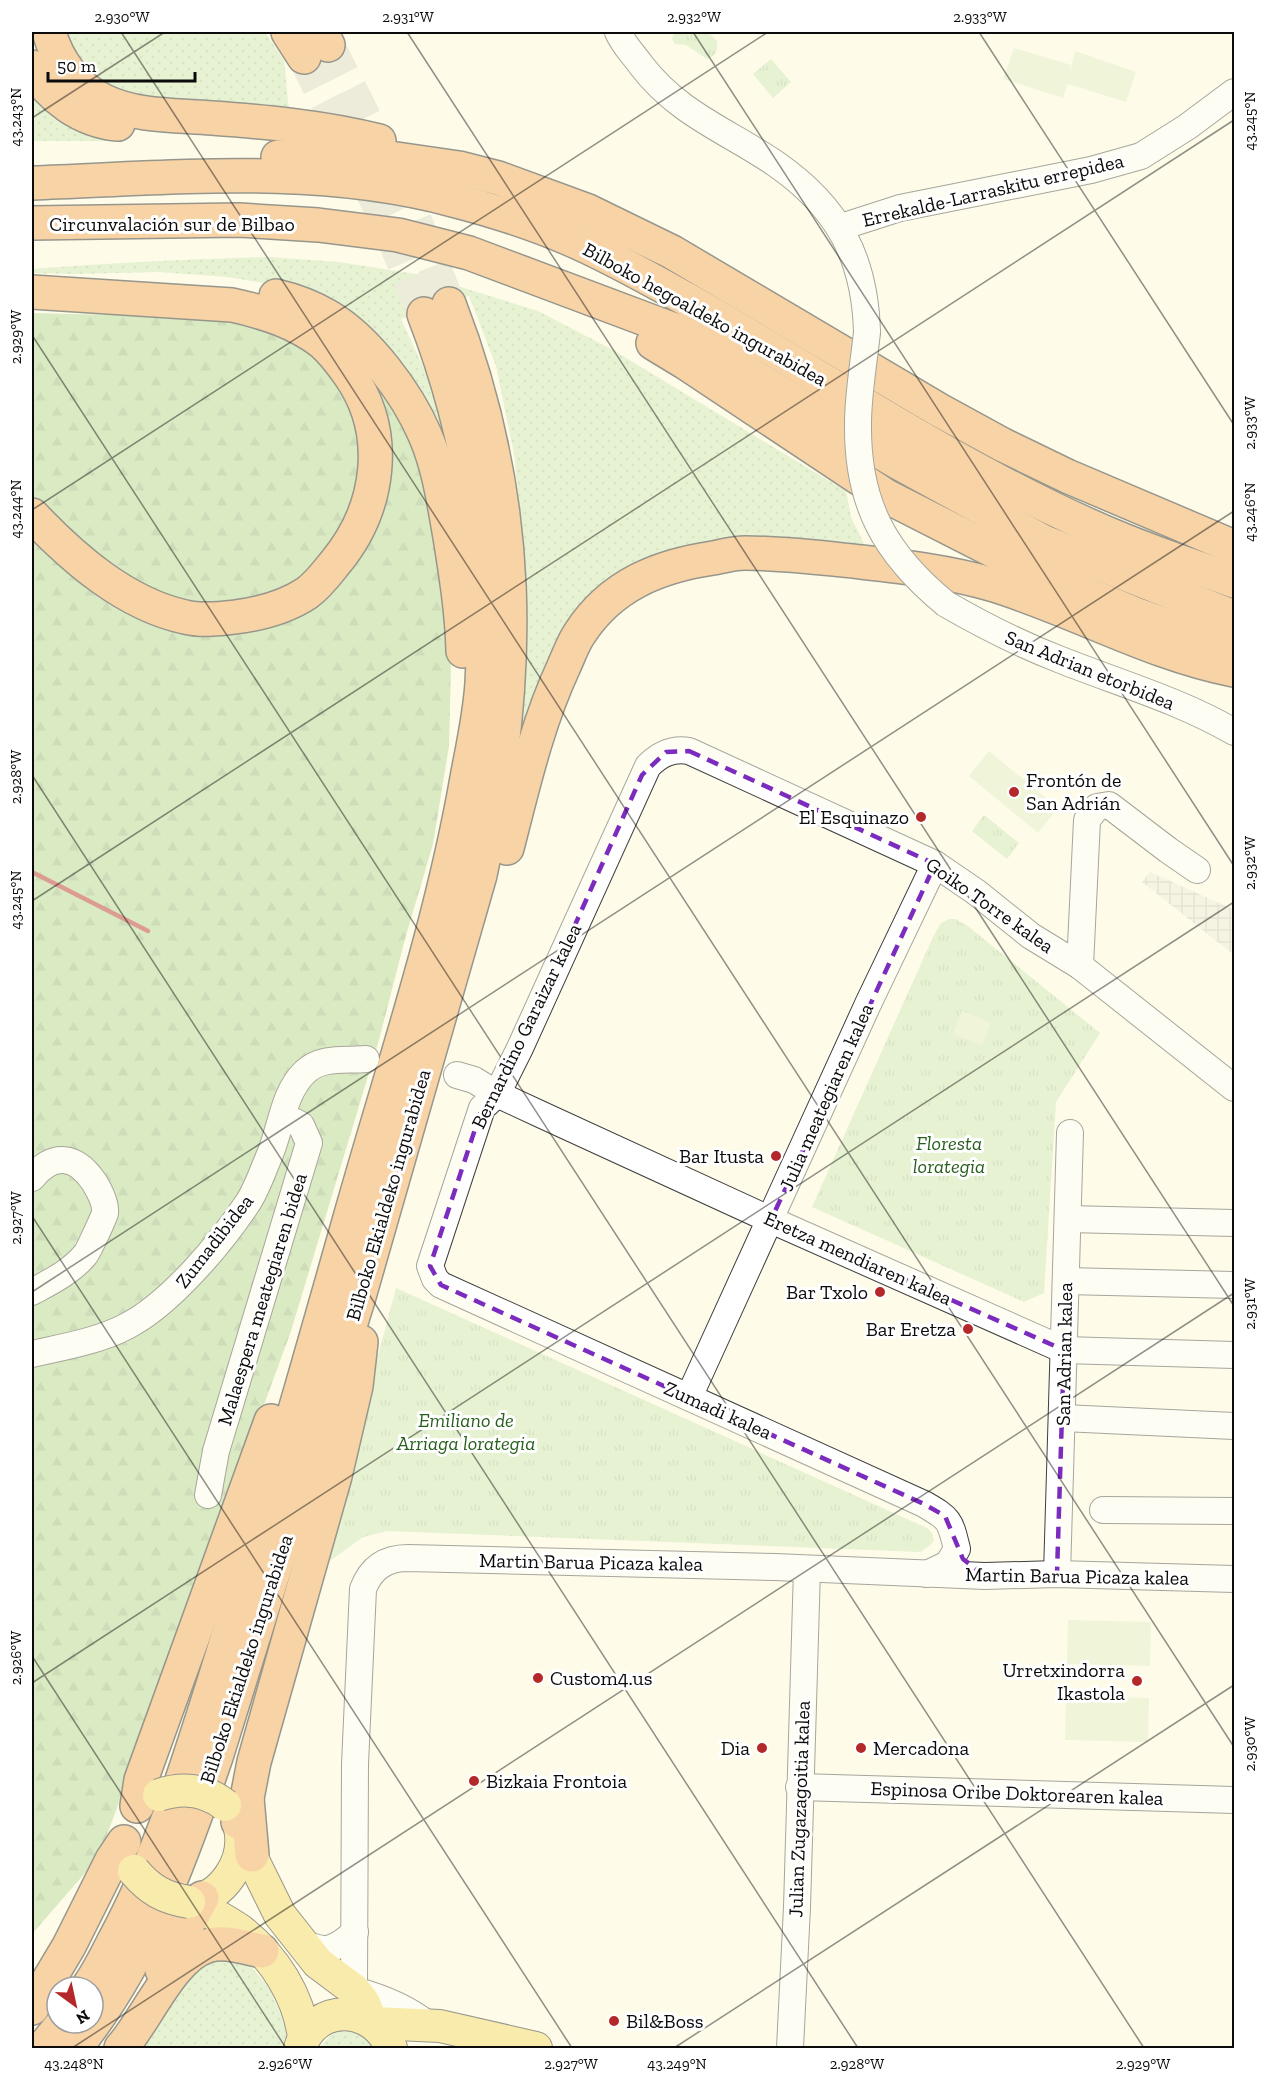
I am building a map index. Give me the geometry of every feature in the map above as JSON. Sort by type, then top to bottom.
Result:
[{"type":"highway","points":[[49,32],[65,66],[81,87],[104,101],[159,115],[286,124],[371,139],[412,149],[459,168]]},
{"type":"highway","points":[[32,68],[51,93],[68,107],[90,118],[112,124],[371,139]]},
{"type":"highway","points":[[32,174],[214,159],[369,155],[459,168],[498,178],[588,211],[672,252],[939,410],[1003,445],[1067,476],[1233,546]]},
{"type":"highway","name":"Bilboko hegoaldeko ingurabidea","points":[[32,183],[203,176],[294,176],[383,185],[451,199],[503,215],[570,239],[648,278],[728,323],[923,440],[1034,500],[1120,539],[1234,580]]},
{"type":"highway","name":"Circunvalación sur de Bilbao","points":[[32,223],[239,220],[318,225],[398,236],[459,250],[556,285]]},
{"type":"highway","points":[[32,285],[130,284],[257,291],[290,300],[328,316],[361,342],[400,389],[425,435],[442,490],[462,616],[463,803]]},
{"type":"highway","points":[[556,285],[687,363],[886,496],[1037,573],[1135,614],[1234,649]]},
{"type":"highway","name":"Bilboko hegoaldeko ingurabidea","points":[[556,285],[677,331],[899,463],[1044,542],[1234,617]]},
{"type":"highway","points":[[32,292],[231,305],[260,311],[305,331],[325,345],[358,386],[373,426],[376,444],[375,475],[367,509],[351,544],[308,592],[278,607],[249,615],[215,619],[186,618],[152,606],[117,588],[76,557],[38,523]]},
{"type":"highway","name":"Bilboko Ekialdeko ingurabidea","points":[[75,2049],[114,1993],[153,1922],[188,1838],[254,1638],[344,1295],[408,1020],[450,867],[482,685],[484,601],[480,541],[471,475],[445,371],[436,309],[475,378],[498,471],[506,538],[511,632],[507,707],[495,804],[480,875],[446,996],[344,1295],[234,1619],[193,1750],[165,1829],[130,1911],[95,1975]]},
{"type":"highway","points":[[446,996],[494,897],[542,720],[579,633],[598,610],[624,588],[656,571],[690,561],[743,553],[830,559],[956,575],[1038,600],[1157,648],[1213,666],[1234,670]]},
{"type":"highway","points":[[148,1800],[141,1780],[277,1402],[344,1295]]},
{"type":"highway","points":[[241,1824],[254,1762],[335,1476],[356,1386],[361,1337],[344,1295]]},
{"type":"highway","points":[[32,2008],[69,1946],[112,1860],[129,1856]]},
{"type":"highway","points":[[115,2049],[195,1902]]},
{"type":"highway","points":[[121,2049],[180,1963],[194,1952],[219,1944],[262,1951]]},
{"type":"highway","points":[[43,2049],[54,2035]]},
{"type":"main road","points":[[302,2043],[302,2021],[293,1997],[283,1978],[262,1951],[242,1932],[195,1902],[173,1900],[158,1894],[146,1885],[129,1856],[126,1830],[148,1800],[170,1791],[195,1791],[216,1797],[241,1824],[280,1914],[318,1963],[354,1990],[364,2003],[372,2022]]},
{"type":"main road","points":[[195,1902],[225,1883],[232,1873],[239,1860],[241,1824]]},
{"type":"main road","points":[[302,2043],[314,2026],[328,2017],[344,2014],[359,2016],[372,2022],[384,2034],[391,2049]]},
{"type":"main road","points":[[372,2022],[440,2026],[536,2049]]},
{"type":"street","points":[[618,32],[649,76],[670,97],[709,125],[776,164],[816,198],[841,227]]},
{"type":"street","name":"Errekalde-Larraskitu errepidea","points":[[841,227],[900,208],[1091,170],[1141,156],[1187,127],[1234,92]]},
{"type":"street","name":"San Adrian etorbidea","points":[[841,227],[855,259],[866,304],[867,332],[858,423],[860,465],[867,499],[879,529],[897,556],[920,583],[946,604],[987,628],[1033,649],[1177,705],[1234,732]]},
{"type":"street","name":"Goiko Torre kalea","points":[[654,760],[666,752],[689,751],[935,864],[976,892],[1031,936],[1080,966],[1234,1088]]},
{"type":"street","name":"Bernardino Garaizar kalea","points":[[430,1266],[482,1108],[497,1094],[520,1048],[642,775],[654,760]]},
{"type":"street","points":[[1080,966],[1087,820],[1097,807],[1109,805],[1197,870]]},
{"type":"street","name":"Julia meategiaren kalea","points":[[689,1397],[868,1004],[935,864]]},
{"type":"street","name":"Zumadibidea","points":[[32,1354],[91,1339],[126,1327],[166,1300],[221,1238],[249,1202],[276,1142],[287,1100],[305,1071],[326,1060],[366,1059]]},
{"type":"street","points":[[457,1075],[474,1080],[497,1094]]},
{"type":"street","name":"Eretza mendiaren kalea","points":[[497,1094],[771,1220],[1064,1350],[1234,1355]]},
{"type":"street","name":"Malaespera meategiaren bidea","points":[[208,1495],[216,1451],[309,1143],[301,1125],[283,1116]]},
{"type":"street","name":"San Adrian kalea","points":[[1057,1574],[1070,1133]]},
{"type":"street","points":[[32,1178],[41,1166],[56,1160],[71,1160],[85,1168],[99,1190],[105,1213],[86,1254],[67,1271],[32,1292]]},
{"type":"street","points":[[1068,1219],[1234,1223]]},
{"type":"street","name":"Zumadi kalea","points":[[430,1266],[435,1279],[441,1285],[924,1504],[945,1516],[952,1529],[957,1549]]},
{"type":"street","points":[[1066,1281],[1234,1285]]},
{"type":"street","points":[[1063,1418],[1234,1426]]},
{"type":"street","points":[[1103,1509],[1234,1511]]},
{"type":"street","points":[[927,1574],[948,1564],[957,1549],[963,1559],[985,1576]]},
{"type":"street","name":"Martin Barua Picaza kalea","points":[[354,1990],[355,1764],[363,1589],[368,1577],[377,1566],[399,1558],[408,1558],[592,1561],[985,1576],[1057,1574],[1234,1579]]},
{"type":"street","name":"Julian Zugazagoitia kalea","points":[[790,2049],[797,1907],[807,1569]]},
{"type":"street","name":"Espinosa Oribe Doktorearen kalea","points":[[800,1787],[1234,1800]]},
{"type":"street","points":[[299,1941],[313,1948],[328,1950],[343,1943],[355,1932]]},
{"type":"street","points":[[354,1990],[376,1996],[418,2016],[430,2026]]},
{"type":"highlighted area","points":[[689,751],[935,864],[771,1220],[1064,1350],[1057,1574],[985,1576],[963,1559],[945,1516],[924,1504],[441,1285],[430,1266],[482,1108],[497,1094],[520,1048],[642,775],[666,752]]},
{"type":"green space","points":[[65,32],[265,32],[284,60],[289,110],[187,103],[130,95],[105,83],[80,62]]},
{"type":"green space","points":[[675,32],[709,33],[717,41],[716,52],[707,59],[686,45],[675,44],[672,39]]},
{"type":"green space","points":[[1014,48],[1071,65],[1070,73],[1075,51],[1136,72],[1126,102],[1068,84],[1063,98],[1003,79]]},
{"type":"green space","points":[[771,59],[791,82],[773,98],[753,74]]},
{"type":"green space","points":[[32,83],[69,126],[122,141],[32,141]]},
{"type":"green space","points":[[269,257],[339,262],[422,275],[538,311],[613,350],[846,491],[851,517],[870,556],[695,546],[658,554],[623,572],[515,773],[525,609],[515,459],[496,366],[469,296],[401,319],[426,373],[446,437],[457,498],[275,285],[228,277],[159,272],[32,273],[32,269]]},
{"type":"green space","points":[[32,313],[156,316],[237,321],[365,362],[403,417],[423,471],[441,559],[451,667],[449,746],[433,844],[379,1040],[291,1331],[99,1857],[32,1934]]},
{"type":"green space","name":"Frontón de San Adrián","points":[[989,751],[1058,808],[1038,833],[969,776]]},
{"type":"green space","points":[[984,815],[1019,843],[1007,859],[972,831]]},
{"type":"green space","name":"Floresta lorategia","points":[[949,919],[956,919],[969,927],[1100,1033],[1056,1102],[1044,1293],[1024,1302],[812,1207],[933,937],[941,923]]},
{"type":"green space","points":[[962,1011],[991,1023],[982,1045],[953,1034]]},
{"type":"green space","name":"Emiliano de Arriaga lorategia","points":[[396,1288],[927,1528],[932,1533],[934,1541],[920,1552],[387,1531],[363,1537],[327,1563],[356,1439]]},
{"type":"green space","points":[[1068,1620],[1151,1622],[1150,1666],[1067,1664]]},
{"type":"green space","points":[[1066,1696],[1149,1698],[1148,1742],[1065,1740]]},
{"type":"green space","points":[[205,1956],[250,1965],[269,1988],[280,2012],[287,2033],[282,2048],[134,2048]]},
{"type":"green space","points":[[340,2031],[360,2035],[375,2048],[319,2048],[331,2035]]},
{"type":"shaded area","points":[[1150,872],[1230,908],[1234,907],[1234,955],[1142,882]]},
{"type":"tunnel","points":[[328,45],[410,207],[449,304]]},
{"type":"tunnel","points":[[304,57],[385,218],[424,314]]},
{"type":"railway","points":[[32,872],[148,931]]},
{"type":"place","name":"Frontón de San Adrián","points":[[1014,792]]},
{"type":"place","name":"El Esquinazo","points":[[921,817]]},
{"type":"place","name":"Bar Itusta","points":[[776,1156]]},
{"type":"place","name":"Bar Txolo","points":[[880,1292]]},
{"type":"place","name":"Bar Eretza","points":[[968,1329]]},
{"type":"place","name":"Custom4.us","points":[[538,1678]]},
{"type":"place","name":"Urretxindorra Ikastola","points":[[1137,1681]]},
{"type":"place","name":"Dia","points":[[762,1748]]},
{"type":"place","name":"Mercadona","points":[[861,1748]]},
{"type":"place","name":"Bizkaia Frontoia","points":[[474,1781]]},
{"type":"place","name":"Bil&Boss","points":[[614,2021]]}]
